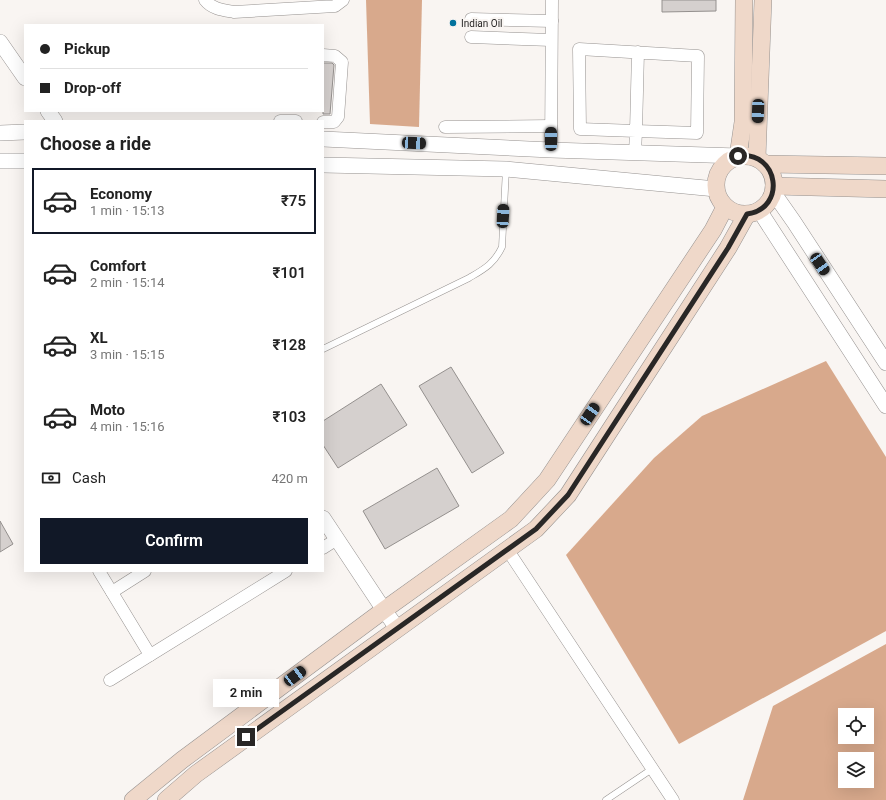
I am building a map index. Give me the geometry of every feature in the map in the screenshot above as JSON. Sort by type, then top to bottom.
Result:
[{"type":"main road","points":[[738,156],[743,122],[744,0]]},
{"type":"main road","points":[[166,800],[196,774],[506,549],[536,529],[568,495],[728,248],[753,212],[766,205],[773,189],[772,174],[761,161],[763,0]]},
{"type":"main road","points":[[753,212],[734,212],[725,207],[719,199],[716,189],[716,179],[719,170],[727,161],[738,156],[747,156],[761,161],[886,166]]},
{"type":"main road","points":[[773,189],[886,189]]},
{"type":"main road","points":[[133,800],[182,760],[384,610],[511,519],[547,480],[713,230],[725,207]]},
{"type":"street","points":[[205,0],[218,10],[234,12],[253,5],[335,6],[343,0]]},
{"type":"street","points":[[551,150],[552,0]]},
{"type":"street","points":[[471,19],[552,21]]},
{"type":"street","points":[[471,37],[551,40]]},
{"type":"street","points":[[0,42],[24,77]]},
{"type":"street","points":[[579,50],[698,56],[697,132],[636,131],[580,129],[579,50]]},
{"type":"street","points":[[635,153],[638,52]]},
{"type":"street","points":[[324,55],[335,56],[342,62],[338,117],[334,122],[324,122]]},
{"type":"street","points":[[445,127],[551,126]]},
{"type":"street","points":[[0,133],[24,132]]},
{"type":"street","points":[[324,139],[551,150],[738,156]]},
{"type":"street","points":[[0,161],[24,161]]},
{"type":"street","points":[[324,165],[506,169],[716,189]]},
{"type":"street","points":[[773,189],[886,363]]},
{"type":"street","points":[[753,212],[886,406]]},
{"type":"street","points":[[324,520],[397,628]]},
{"type":"street","points":[[324,547],[337,539]]},
{"type":"street","points":[[506,549],[672,800]]},
{"type":"street","points":[[100,572],[150,655]]},
{"type":"street","points":[[112,592],[143,572]]},
{"type":"street","points":[[110,680],[284,572]]},
{"type":"lane","points":[[324,349],[469,278],[489,265],[497,257],[502,247],[506,169]]},
{"type":"lane","points":[[606,800],[652,769]]},
{"type":"shaded area","points":[[366,0],[422,0],[419,127],[370,124]]},
{"type":"shaded area","points":[[826,361],[886,457],[886,631],[679,744],[566,555],[654,458],[702,416]]},
{"type":"shaded area","points":[[886,644],[886,800],[743,800],[773,706]]},
{"type":"building","points":[[662,0],[716,0],[716,11],[662,12]]},
{"type":"building","points":[[324,63],[332,63],[334,65],[330,114],[323,114]]},
{"type":"building","points":[[451,367],[504,453],[472,473],[419,386]]},
{"type":"building","points":[[381,384],[407,425],[338,468],[324,447],[324,420]]},
{"type":"building","points":[[437,468],[459,506],[385,549],[363,511]]},
{"type":"building","points":[[0,521],[13,544],[0,552]]},
{"type":"place","name":"Indian Oil","points":[[453,23]]},
{"type":"route","points":[[246,737],[506,549],[536,529],[568,495],[728,248],[747,214],[759,210],[766,205],[770,198],[773,191],[774,182],[769,169],[761,160],[757,158],[743,155],[738,156]]}]
